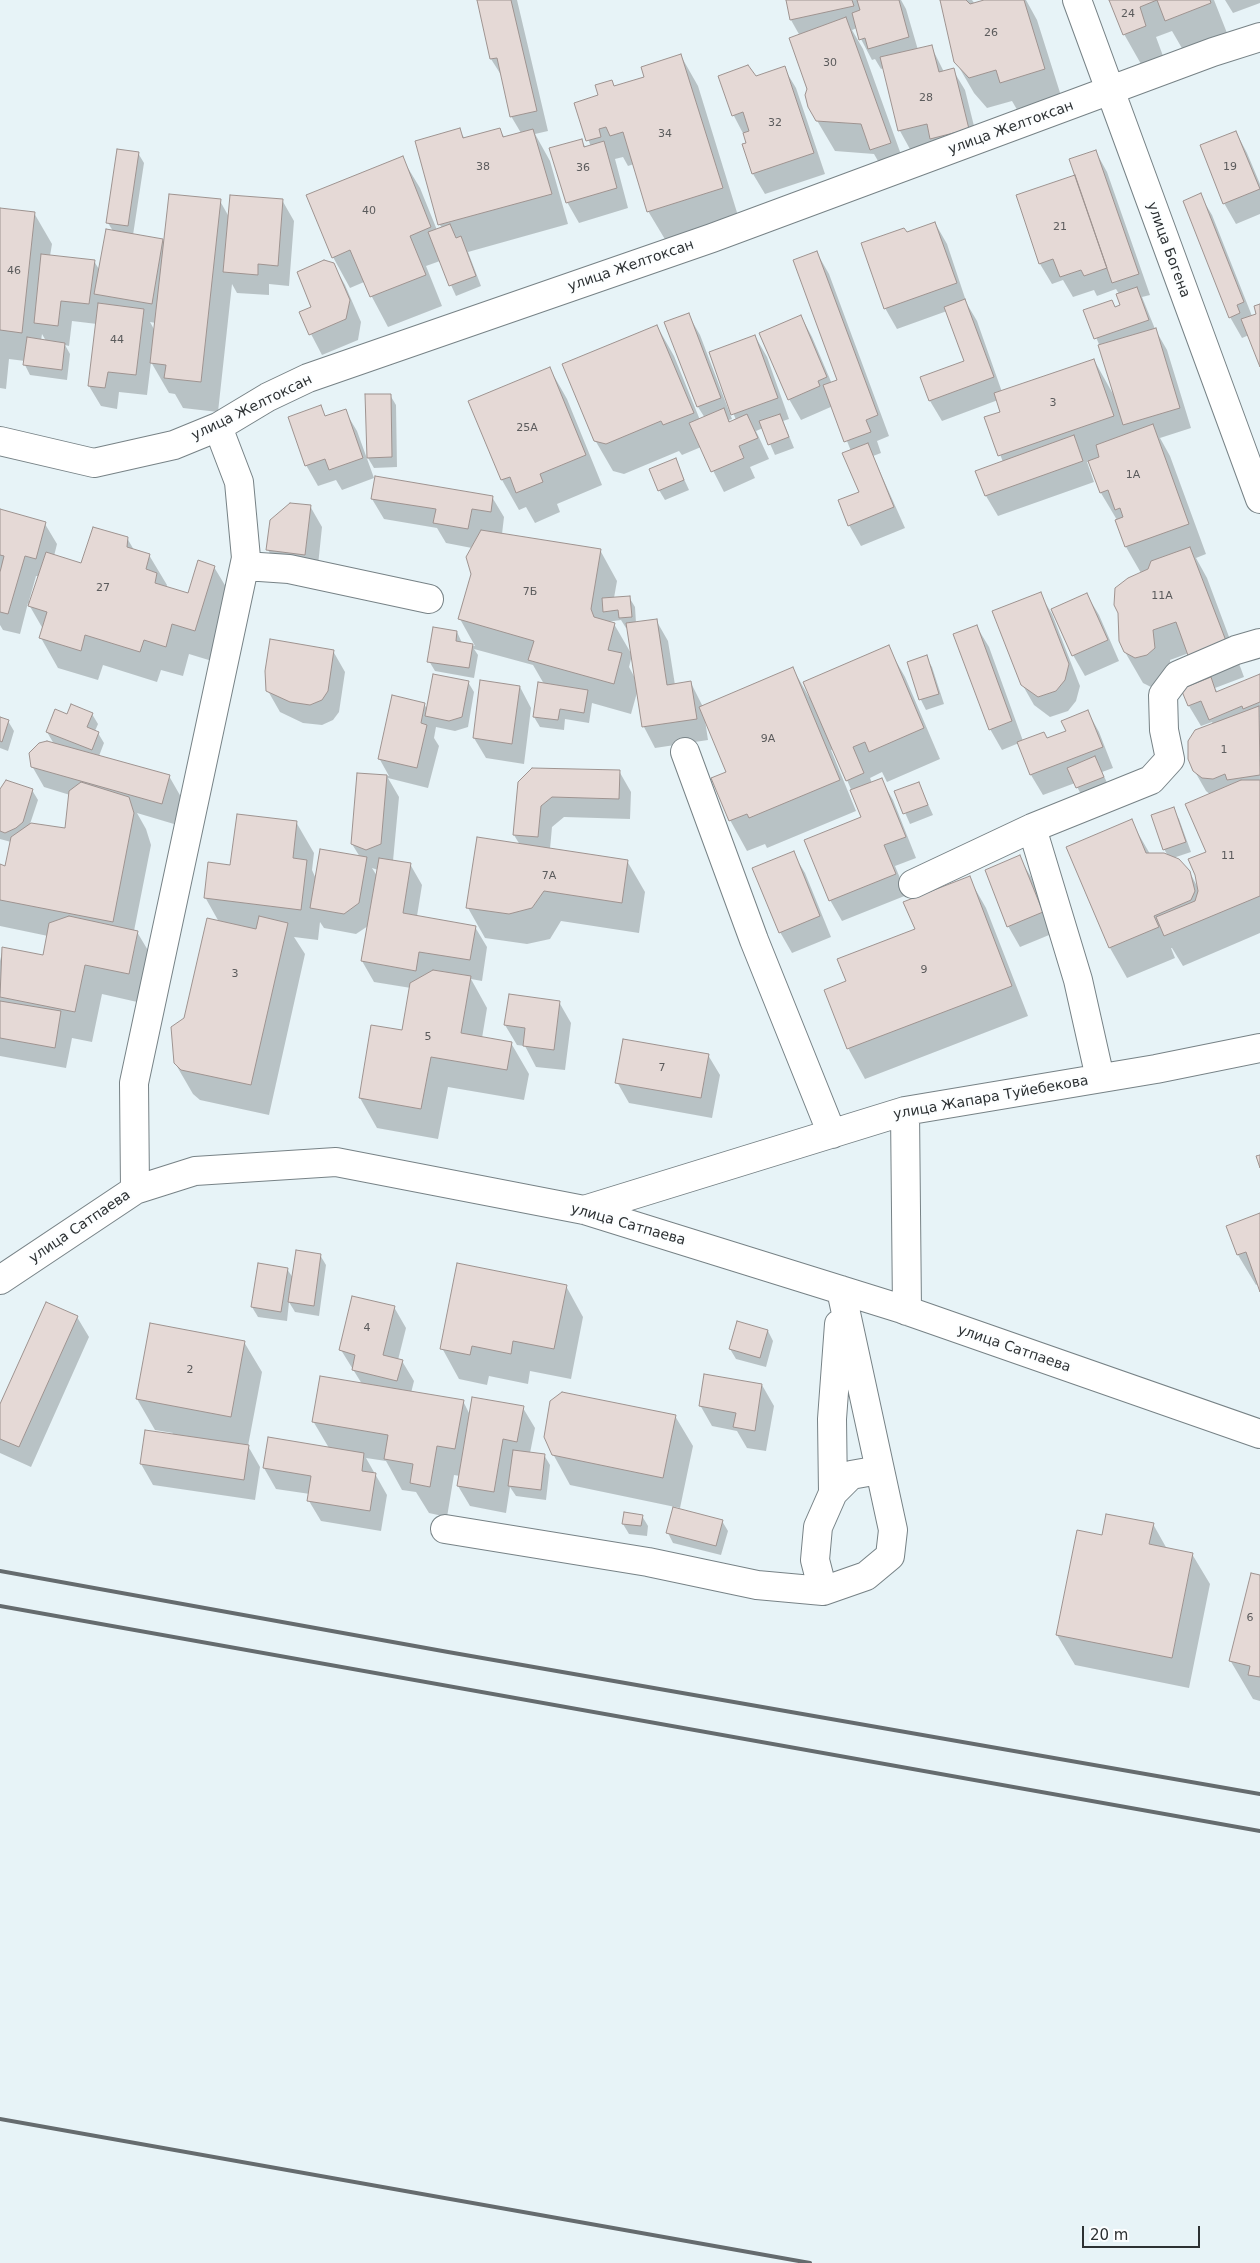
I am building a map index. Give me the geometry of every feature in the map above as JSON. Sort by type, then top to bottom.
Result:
[{"type":"street","name":"улица Богена","points":[[1077,0],[1109,92],[1260,499]]},
{"type":"street","name":"улица Желтоксан","points":[[0,442],[94,463],[174,446],[218,426],[268,396],[308,378],[712,238],[1260,36]]},
{"type":"street","points":[[135,1190],[134,1083],[246,558],[239,482],[218,426]]},
{"type":"street","points":[[245,566],[289,569],[429,599]]},
{"type":"street","points":[[913,884],[1032,828],[1151,780],[1170,759],[1164,730],[1163,695],[1178,675],[1236,650],[1260,643]]},
{"type":"street","points":[[685,752],[754,940],[832,1134]]},
{"type":"street","points":[[1032,828],[1078,980],[1100,1078]]},
{"type":"street","name":"улица Жапара Туйебекова","points":[[584,1210],[905,1111],[1100,1078],[1260,1048]]},
{"type":"street","points":[[905,1111],[907,1311]]},
{"type":"street","name":"улица Сатпаева","points":[[0,1280],[135,1190],[195,1171],[336,1162],[584,1210],[907,1311],[1260,1434]]},
{"type":"street","points":[[445,1529],[648,1562],[758,1586],[823,1591],[866,1576],[890,1556],[893,1530],[878,1470],[841,1290]]},
{"type":"street","points":[[833,1493],[832,1419],[841,1290]]},
{"type":"street","points":[[823,1591],[814,1560],[818,1527],[833,1493],[851,1475],[878,1470]]},
{"type":"building","points":[[477,0],[511,0],[537,111],[510,117],[497,58],[490,59]]},
{"type":"building","points":[[786,0],[852,0],[854,6],[790,20]]},
{"type":"building","points":[[857,0],[899,0],[909,37],[868,49],[865,38],[859,40],[852,13],[860,10]]},
{"type":"building","points":[[940,0],[966,0],[970,4],[984,0],[1024,0],[1045,69],[1000,83],[996,70],[969,78],[954,62]]},
{"type":"building","points":[[1109,0],[1157,0],[1140,7],[1146,26],[1123,35]]},
{"type":"building","points":[[1157,0],[1210,0],[1211,3],[1165,21]]},
{"type":"building","points":[[846,17],[891,143],[870,150],[861,124],[816,121],[808,107],[805,95],[807,89],[789,38]]},
{"type":"building","points":[[932,45],[939,72],[954,68],[969,129],[930,139],[927,124],[898,131],[880,57]]},
{"type":"building","points":[[681,54],[723,188],[647,212],[623,132],[610,136],[606,127],[599,129],[601,137],[586,141],[574,103],[598,95],[595,85],[612,80],[614,86],[644,77],[641,67]]},
{"type":"building","points":[[748,65],[756,76],[785,66],[814,153],[752,174],[742,144],[746,143],[743,133],[749,131],[743,112],[732,116],[718,76]]},
{"type":"building","points":[[460,128],[463,138],[500,128],[503,137],[533,129],[552,194],[438,225],[415,141]]},
{"type":"building","points":[[1236,131],[1260,189],[1223,204],[1200,145]]},
{"type":"building","points":[[582,139],[584,147],[604,141],[617,188],[566,203],[549,148]]},
{"type":"building","points":[[117,149],[139,152],[128,226],[106,223]]},
{"type":"building","points":[[1096,150],[1139,274],[1112,283],[1069,159]]},
{"type":"building","points":[[403,156],[431,227],[410,236],[426,275],[370,297],[350,250],[332,258],[306,195]]},
{"type":"building","points":[[1075,175],[1107,268],[1084,276],[1081,270],[1060,277],[1053,259],[1039,264],[1016,195]]},
{"type":"building","points":[[1201,193],[1244,302],[1237,305],[1240,313],[1229,318],[1183,201]]},
{"type":"building","points":[[169,194],[221,199],[201,382],[164,378],[166,365],[150,363]]},
{"type":"building","points":[[230,195],[283,199],[278,266],[258,264],[258,275],[223,272]]},
{"type":"building","points":[[0,208],[35,212],[22,333],[0,330]]},
{"type":"building","points":[[935,222],[957,283],[884,309],[861,243],[904,228],[907,232]]},
{"type":"building","points":[[450,224],[456,238],[461,236],[476,276],[449,286],[428,232]]},
{"type":"building","points":[[106,229],[163,239],[152,304],[94,294]]},
{"type":"building","points":[[817,251],[878,415],[866,420],[871,432],[844,442],[823,385],[837,380],[793,260]]},
{"type":"building","points":[[41,254],[95,260],[89,304],[61,301],[58,326],[34,323]]},
{"type":"building","points":[[324,260],[334,263],[350,300],[346,319],[309,335],[299,312],[311,307],[297,272]]},
{"type":"building","points":[[1137,287],[1149,320],[1094,339],[1083,310],[1112,300],[1115,307],[1120,305],[1116,294]]},
{"type":"building","points":[[965,299],[994,377],[929,401],[920,377],[964,361],[944,307]]},
{"type":"building","points":[[98,303],[144,309],[136,375],[108,372],[105,388],[88,386]]},
{"type":"building","points":[[1260,304],[1260,367],[1241,319],[1256,314],[1254,306]]},
{"type":"building","points":[[689,313],[721,398],[697,407],[664,322]]},
{"type":"building","points":[[801,315],[827,377],[818,381],[820,386],[788,400],[759,333]]},
{"type":"building","points":[[657,325],[694,413],[663,425],[661,421],[606,444],[594,441],[562,364]]},
{"type":"building","points":[[1156,328],[1180,408],[1123,425],[1098,345]]},
{"type":"building","points":[[755,335],[778,398],[731,415],[709,352]]},
{"type":"building","points":[[27,337],[65,343],[62,370],[23,365]]},
{"type":"building","points":[[1094,359],[1114,416],[998,456],[984,417],[1000,412],[994,393]]},
{"type":"building","points":[[550,367],[586,455],[540,474],[543,482],[516,493],[510,477],[501,480],[468,401]]},
{"type":"building","points":[[365,394],[391,394],[392,457],[367,458]]},
{"type":"building","points":[[321,405],[325,416],[346,409],[363,458],[329,470],[325,459],[305,466],[288,417]]},
{"type":"building","points":[[724,408],[729,422],[747,414],[758,438],[739,446],[744,458],[711,472],[689,423]]},
{"type":"building","points":[[780,414],[789,437],[768,445],[759,421]]},
{"type":"building","points":[[1153,424],[1189,524],[1125,547],[1115,520],[1123,517],[1120,508],[1115,510],[1108,490],[1100,493],[1088,461],[1099,457],[1096,445]]},
{"type":"building","points":[[1074,435],[1083,461],[985,496],[975,471]]},
{"type":"building","points":[[868,443],[894,507],[848,526],[838,500],[859,492],[842,453]]},
{"type":"building","points":[[676,458],[684,480],[658,491],[649,469]]},
{"type":"building","points":[[375,476],[493,496],[491,512],[472,509],[468,529],[433,523],[436,509],[371,499]]},
{"type":"building","points":[[290,503],[311,505],[305,555],[266,550],[270,520]]},
{"type":"building","points":[[0,509],[46,522],[36,559],[25,556],[8,614],[0,612],[0,572],[4,556],[0,555]]},
{"type":"building","points":[[93,527],[128,537],[127,547],[150,554],[146,569],[157,573],[155,583],[188,593],[198,560],[215,566],[195,631],[172,624],[166,647],[144,640],[140,652],[85,635],[81,651],[39,638],[47,612],[28,606],[46,552],[81,563]]},
{"type":"building","points":[[481,530],[601,549],[591,609],[594,617],[615,623],[608,650],[622,653],[614,684],[528,660],[534,641],[458,619],[471,574],[466,557]]},
{"type":"building","points":[[1190,547],[1228,646],[1190,661],[1176,622],[1153,630],[1155,648],[1147,655],[1135,658],[1124,652],[1119,641],[1118,613],[1114,605],[1115,588],[1128,578],[1148,569],[1151,561]]},
{"type":"building","points":[[1041,592],[1069,664],[1065,680],[1056,691],[1038,697],[1021,685],[992,611]]},
{"type":"building","points":[[1087,593],[1108,640],[1072,656],[1051,609]]},
{"type":"building","points":[[630,596],[632,617],[619,618],[618,610],[603,612],[602,598]]},
{"type":"building","points":[[657,619],[667,685],[691,681],[697,719],[642,727],[626,623]]},
{"type":"building","points":[[977,625],[1012,721],[989,730],[953,634]]},
{"type":"building","points":[[433,627],[457,631],[456,641],[473,644],[469,668],[427,662]]},
{"type":"building","points":[[270,639],[334,650],[328,691],[322,700],[310,705],[290,702],[266,691],[265,671]]},
{"type":"building","points":[[889,645],[924,728],[869,752],[865,742],[853,747],[864,773],[846,781],[803,682]]},
{"type":"building","points":[[927,655],[939,694],[919,700],[907,662]]},
{"type":"building","points":[[793,667],[840,780],[749,818],[747,814],[729,821],[711,778],[726,772],[699,707]]},
{"type":"building","points":[[433,674],[469,681],[462,717],[449,721],[425,716]]},
{"type":"building","points":[[1260,674],[1260,702],[1243,709],[1242,706],[1209,720],[1201,701],[1188,706],[1181,689],[1211,677],[1216,692]]},
{"type":"building","points":[[480,680],[520,686],[512,744],[473,738]]},
{"type":"building","points":[[538,682],[588,690],[584,713],[560,709],[558,720],[533,717]]},
{"type":"building","points":[[392,695],[425,703],[421,723],[427,725],[417,768],[378,759]]},
{"type":"building","points":[[71,704],[93,713],[87,727],[99,732],[92,750],[46,732],[55,709],[67,714]]},
{"type":"building","points":[[1259,706],[1260,775],[1227,780],[1225,774],[1213,779],[1202,778],[1193,771],[1188,759],[1188,741],[1195,730]]},
{"type":"building","points":[[1088,710],[1103,747],[1030,775],[1017,742],[1044,732],[1047,738],[1066,731],[1061,721]]},
{"type":"building","points":[[0,717],[9,720],[2,742],[0,741]]},
{"type":"building","points":[[47,741],[170,775],[162,804],[31,767],[29,753],[39,743]]},
{"type":"building","points":[[1095,756],[1104,777],[1076,788],[1067,768]]},
{"type":"building","points":[[532,768],[620,770],[619,799],[552,797],[541,806],[538,837],[513,835],[518,782]]},
{"type":"building","points":[[357,773],[387,775],[381,844],[366,850],[351,844]]},
{"type":"building","points":[[882,778],[906,837],[884,845],[896,874],[829,901],[804,840],[861,817],[850,790]]},
{"type":"building","points":[[6,780],[33,789],[23,822],[5,833],[0,831],[0,789]]},
{"type":"building","points":[[1241,780],[1260,780],[1260,896],[1164,936],[1156,917],[1195,901],[1198,891],[1195,875],[1188,859],[1206,852],[1185,804]]},
{"type":"building","points":[[81,782],[129,797],[134,813],[113,922],[0,900],[0,864],[5,866],[11,837],[31,823],[65,828],[69,791]]},
{"type":"building","points":[[919,782],[928,805],[903,814],[894,791]]},
{"type":"building","points":[[1174,807],[1186,842],[1163,850],[1151,815]]},
{"type":"building","points":[[237,814],[297,821],[293,858],[307,860],[301,910],[204,898],[208,862],[230,865]]},
{"type":"building","points":[[1132,819],[1146,853],[1164,853],[1179,859],[1190,871],[1195,891],[1191,900],[1154,916],[1159,927],[1109,948],[1066,847]]},
{"type":"building","points":[[477,837],[628,860],[622,903],[544,891],[532,908],[509,914],[466,908]]},
{"type":"building","points":[[320,849],[367,857],[359,903],[344,914],[310,908]]},
{"type":"building","points":[[794,851],[820,916],[779,933],[752,868]]},
{"type":"building","points":[[1020,855],[1043,912],[1007,927],[985,870]]},
{"type":"building","points":[[379,858],[411,863],[403,913],[476,926],[470,960],[419,952],[416,971],[361,961]]},
{"type":"building","points":[[970,876],[1012,986],[847,1049],[824,990],[846,981],[837,959],[915,929],[903,902]]},
{"type":"building","points":[[69,916],[138,931],[129,974],[85,965],[75,1012],[0,997],[2,947],[43,955],[49,923]]},
{"type":"building","points":[[259,916],[288,923],[251,1085],[181,1070],[174,1063],[171,1027],[184,1018],[207,918],[256,929]]},
{"type":"building","points":[[433,970],[471,976],[461,1033],[512,1042],[507,1070],[431,1057],[421,1109],[359,1098],[371,1025],[402,1030],[410,983]]},
{"type":"building","points":[[509,994],[560,1001],[554,1050],[523,1046],[525,1028],[504,1025]]},
{"type":"building","points":[[0,1001],[61,1011],[55,1048],[0,1038]]},
{"type":"building","points":[[623,1039],[709,1054],[701,1098],[615,1083]]},
{"type":"building","points":[[1260,1155],[1260,1168],[1256,1156]]},
{"type":"building","points":[[1260,1213],[1260,1292],[1246,1252],[1237,1255],[1226,1226]]},
{"type":"building","points":[[296,1250],[321,1254],[314,1306],[288,1302]]},
{"type":"building","points":[[258,1263],[288,1268],[281,1312],[251,1307]]},
{"type":"building","points":[[457,1263],[567,1285],[554,1349],[513,1341],[511,1354],[472,1346],[470,1355],[440,1349]]},
{"type":"building","points":[[352,1296],[395,1306],[383,1355],[403,1360],[397,1381],[352,1370],[355,1355],[339,1350]]},
{"type":"building","points":[[46,1302],[78,1316],[19,1447],[0,1439],[0,1404]]},
{"type":"building","points":[[737,1321],[768,1330],[760,1358],[729,1349]]},
{"type":"building","points":[[150,1323],[245,1341],[231,1417],[136,1399]]},
{"type":"building","points":[[704,1374],[762,1384],[755,1431],[733,1427],[736,1413],[699,1406]]},
{"type":"building","points":[[320,1376],[464,1400],[455,1449],[437,1446],[430,1487],[410,1483],[413,1464],[384,1459],[388,1435],[312,1422]]},
{"type":"building","points":[[562,1392],[676,1415],[663,1478],[552,1455],[544,1437],[550,1401]]},
{"type":"building","points":[[472,1397],[524,1406],[517,1442],[503,1439],[494,1492],[457,1486]]},
{"type":"building","points":[[145,1430],[249,1445],[244,1480],[140,1464]]},
{"type":"building","points":[[268,1437],[364,1453],[362,1471],[376,1473],[370,1511],[307,1501],[311,1476],[263,1468]]},
{"type":"building","points":[[513,1450],[545,1454],[541,1490],[508,1486]]},
{"type":"building","points":[[673,1507],[723,1520],[716,1546],[666,1533]]},
{"type":"building","points":[[624,1512],[643,1515],[641,1526],[622,1524]]},
{"type":"building","points":[[1106,1514],[1154,1523],[1149,1544],[1193,1553],[1172,1658],[1056,1635],[1077,1530],[1102,1535]]},
{"type":"building","points":[[1251,1573],[1260,1575],[1260,1677],[1248,1675],[1250,1666],[1229,1661]]},
{"type":"railway","points":[[0,1571],[448,1652],[1260,1794]]},
{"type":"railway","points":[[0,1606],[1260,1831]]},
{"type":"railway","points":[[0,2119],[810,2263]]}]
